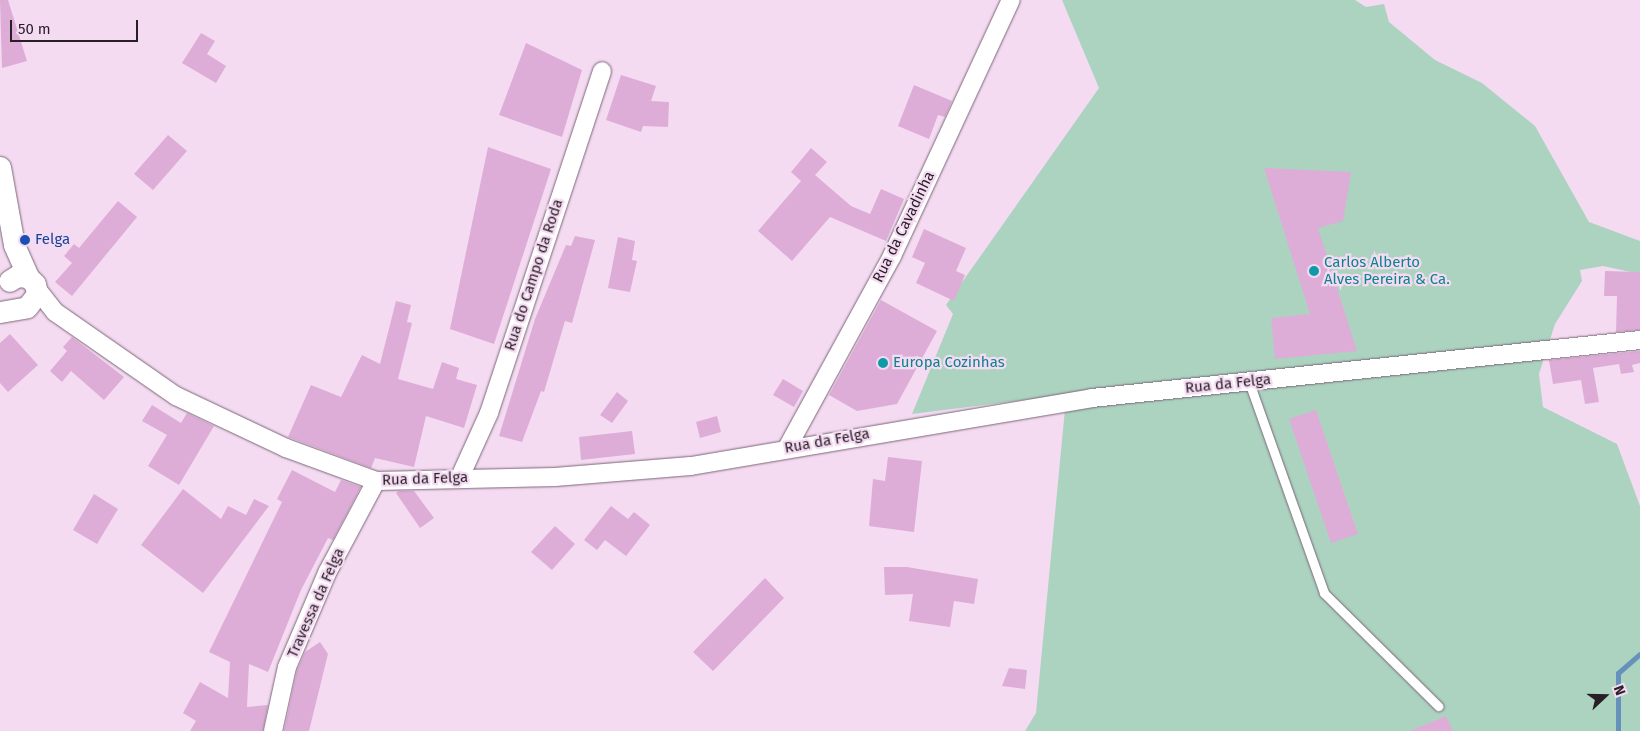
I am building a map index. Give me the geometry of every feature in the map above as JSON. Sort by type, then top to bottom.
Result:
[{"type":"street","name":"Rua da Cavadinha","points":[[787,448],[892,256],[1011,0]]},
{"type":"street","name":"Rua do Campo da Roda","points":[[460,477],[489,413],[602,71]]},
{"type":"street","points":[[0,167],[14,246],[15,296]]},
{"type":"street","name":"Rua da Felga","points":[[15,296],[55,312],[176,396],[286,448],[376,481],[460,477],[555,477],[681,466],[1082,399],[1640,340]]},
{"type":"street","name":"Travessa da Felga","points":[[273,731],[287,667],[328,571],[376,481]]},
{"type":"lane","points":[[1249,382],[1324,593],[1438,706]]},
{"type":"green space","points":[[1062,0],[1355,0],[1366,7],[1384,4],[1389,22],[1435,60],[1482,83],[1535,126],[1589,222],[1640,241],[1640,274],[1603,266],[1580,270],[1582,281],[1555,324],[1539,374],[1543,407],[1617,444],[1640,506],[1640,731],[1025,731],[1036,713],[1065,409],[1055,396],[912,414],[953,314],[946,305],[1099,88]]},
{"type":"building","points":[[0,0],[8,0],[27,61],[2,68]]},
{"type":"building","points":[[201,33],[215,41],[207,54],[226,66],[216,83],[182,63]]},
{"type":"building","points":[[526,43],[582,70],[562,137],[499,115]]},
{"type":"building","points":[[621,75],[656,86],[651,101],[669,102],[668,127],[643,126],[641,132],[606,120]]},
{"type":"building","points":[[914,85],[952,101],[945,117],[938,115],[929,139],[898,126]]},
{"type":"building","points":[[168,135],[187,151],[153,190],[134,174]]},
{"type":"building","points":[[488,147],[551,169],[494,344],[450,329]]},
{"type":"building","points":[[811,148],[827,162],[815,175],[851,206],[870,214],[881,189],[904,199],[886,241],[830,217],[792,261],[758,231],[801,181],[791,172]]},
{"type":"building","name":"Carlos Alberto Alves Pereira & Ca.","points":[[1264,168],[1351,172],[1343,221],[1318,228],[1357,351],[1275,359],[1271,318],[1310,314]]},
{"type":"building","points":[[118,201],[137,217],[72,296],[55,282],[72,263],[64,256],[74,244],[79,248]]},
{"type":"building","points":[[924,229],[966,248],[956,271],[965,275],[954,301],[916,283],[925,263],[912,257]]},
{"type":"building","points":[[575,236],[595,240],[572,323],[565,321],[544,392],[541,391],[522,442],[499,436],[535,319],[566,245],[571,246]]},
{"type":"building","points":[[618,237],[635,241],[632,260],[637,261],[630,292],[608,288]]},
{"type":"building","points":[[1605,271],[1640,272],[1640,330],[1616,332],[1617,296],[1604,296]]},
{"type":"building","name":"Europa Cozinhas","points":[[881,300],[937,331],[897,404],[857,411],[829,395]]},
{"type":"building","points":[[396,301],[411,305],[407,322],[412,323],[398,379],[433,389],[442,362],[459,368],[456,379],[477,385],[464,428],[426,416],[414,467],[375,458],[371,468],[288,437],[311,385],[341,397],[362,355],[380,364]]},
{"type":"building","points":[[10,334],[38,365],[8,392],[0,383],[0,343]]},
{"type":"building","points":[[72,337],[124,377],[104,400],[71,371],[62,382],[50,371],[67,351],[63,347]]},
{"type":"building","points":[[1640,351],[1640,363],[1632,365],[1634,372],[1621,374],[1619,364],[1593,368],[1599,402],[1585,404],[1581,380],[1553,384],[1549,360]]},
{"type":"building","points":[[783,379],[803,391],[794,407],[773,395]]},
{"type":"building","points":[[617,392],[628,401],[612,423],[600,415]]},
{"type":"building","points":[[152,405],[181,423],[187,413],[214,426],[179,485],[148,466],[167,435],[142,421]]},
{"type":"building","points":[[1316,410],[1358,534],[1331,543],[1289,419]]},
{"type":"building","points":[[717,416],[721,432],[700,438],[696,422]]},
{"type":"building","points":[[632,431],[635,454],[581,460],[579,437]]},
{"type":"building","points":[[888,457],[922,461],[914,532],[869,526],[873,479],[885,481]]},
{"type":"building","points":[[292,470],[335,492],[341,480],[361,487],[333,540],[328,538],[301,590],[268,672],[249,664],[247,707],[268,705],[263,731],[190,731],[196,721],[183,713],[200,682],[228,698],[230,662],[209,652],[282,502],[277,499]]},
{"type":"building","points":[[183,489],[221,519],[228,506],[246,515],[254,499],[269,506],[203,593],[141,545]]},
{"type":"building","points":[[399,491],[414,491],[434,518],[420,528],[396,493]]},
{"type":"building","points":[[94,494],[118,509],[97,544],[73,530]]},
{"type":"building","points":[[611,506],[628,519],[634,512],[650,525],[626,556],[605,540],[597,550],[584,540]]},
{"type":"building","points":[[555,526],[575,544],[552,570],[531,552]]},
{"type":"building","points":[[884,567],[907,567],[978,579],[974,604],[954,601],[950,627],[909,621],[913,594],[885,595]]},
{"type":"building","points":[[765,578],[784,598],[713,671],[693,652]]},
{"type":"building","points":[[320,642],[328,654],[309,731],[284,731],[297,670],[305,652]]},
{"type":"building","points":[[1009,668],[1027,670],[1025,689],[1002,686]]},
{"type":"building","points":[[1446,716],[1453,731],[1410,731]]},
{"type":"waterway","points":[[1618,731],[1618,673],[1640,654]]},
{"type":"place","name":"Felga","points":[[25,240]]},
{"type":"place","name":"Carlos Alberto Alves Pereira & Ca.","points":[[1314,271]]},
{"type":"place","name":"Europa Cozinhas","points":[[883,363]]}]
